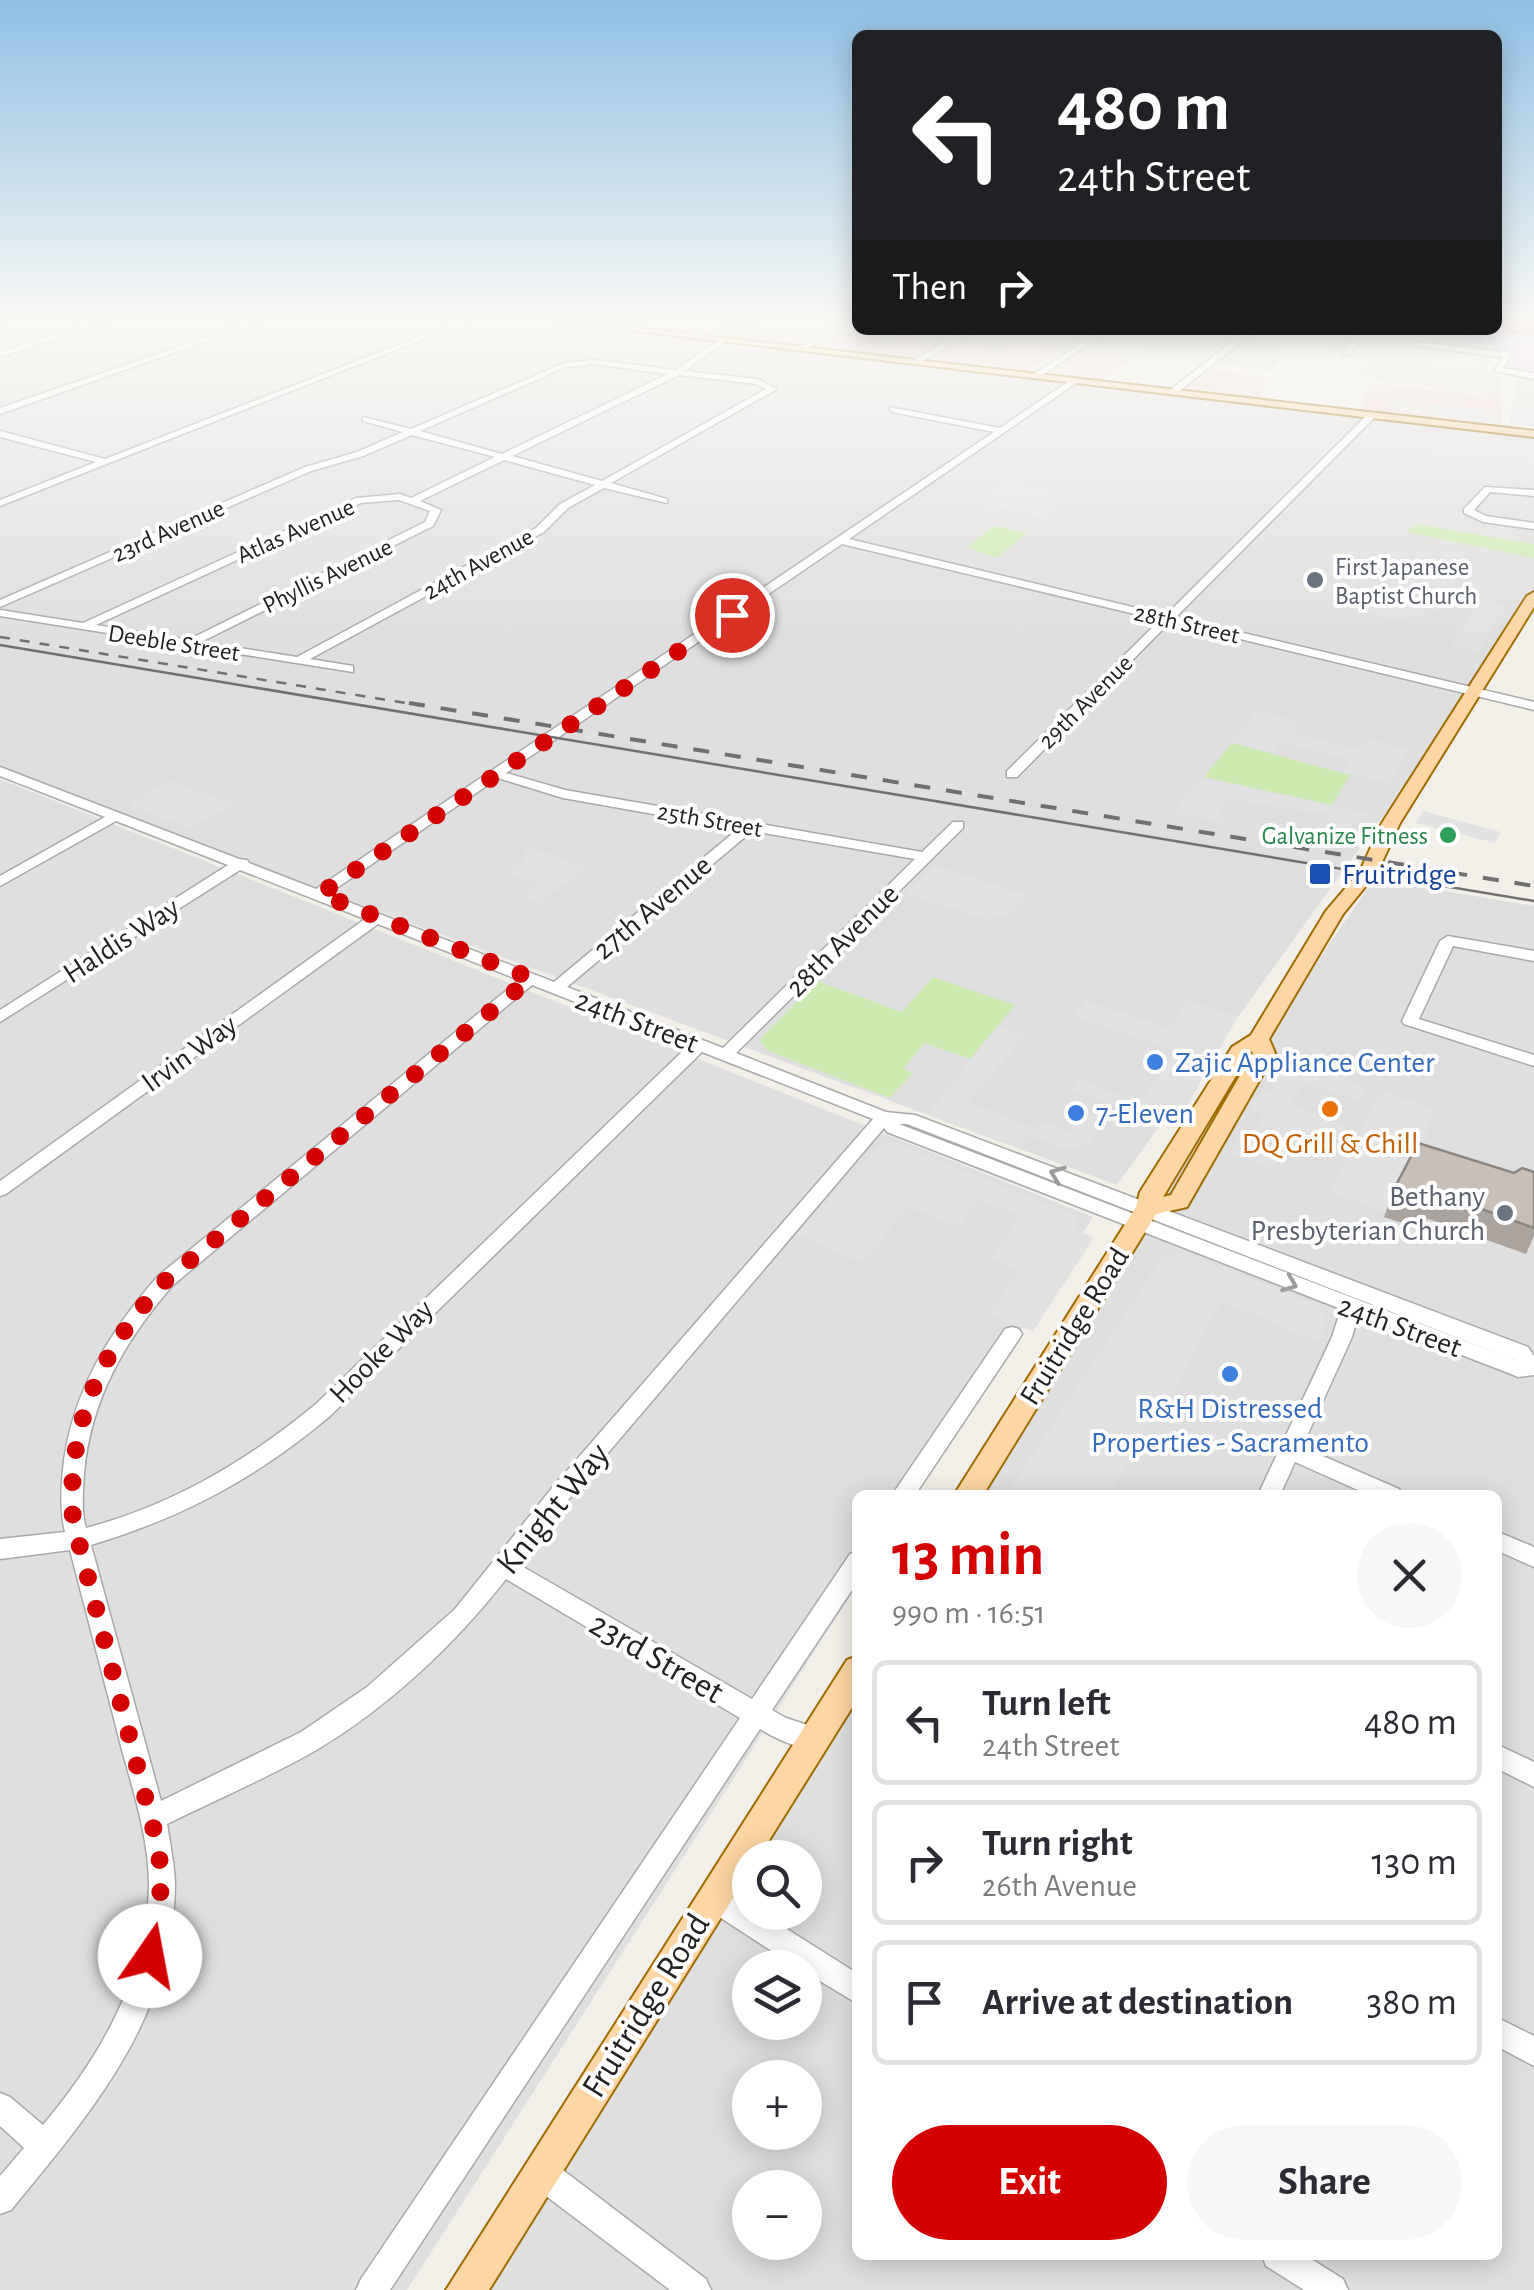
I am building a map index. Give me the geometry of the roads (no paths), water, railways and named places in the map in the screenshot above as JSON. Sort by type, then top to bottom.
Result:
[{"type":"main road","points":[[1479,428],[1534,434]]},
{"type":"main road","name":"Fruitridge Road","points":[[971,1490],[1143,1216],[1179,1201],[1264,1053],[1259,1040],[1335,912],[1334,893],[1368,842],[1391,823],[1534,596]]},
{"type":"main road","name":"Fruitridge Road","points":[[466,2290],[852,1682]]},
{"type":"street","points":[[0,504],[192,428]]},
{"type":"street","points":[[405,428],[664,501]]},
{"type":"street","name":"23rd Avenue","points":[[0,604],[308,469],[352,457],[419,428]]},
{"type":"street","name":"Atlas Avenue","points":[[83,627],[352,502],[380,497],[414,500],[562,428]]},
{"type":"street","name":"24th Avenue","points":[[298,662],[540,530],[559,510],[707,428]]},
{"type":"street","points":[[988,428],[1004,431]]},
{"type":"street","points":[[320,894],[1009,428]]},
{"type":"street","name":"29th Avenue","points":[[1012,774],[1360,428]]},
{"type":"street","points":[[0,434],[106,462]]},
{"type":"street","points":[[1534,493],[1488,488],[1468,511],[1483,519],[1534,526]]},
{"type":"street","name":"Phyllis Avenue","points":[[188,644],[434,520],[436,510],[414,500]]},
{"type":"street","name":"28th Street","points":[[840,540],[1534,706]]},
{"type":"street","name":"Deeble Street","points":[[0,614],[349,670]]},
{"type":"street","name":"24th Street","points":[[0,771],[884,1117],[894,1128],[1143,1216],[1520,1352],[1531,1366],[1518,1369],[1351,1308],[1143,1216]]},
{"type":"street","name":"25th Street","points":[[496,774],[564,794],[925,857]]},
{"type":"street","points":[[0,882],[116,816]]},
{"type":"street","name":"28th Avenue","points":[[725,1055],[958,825]]},
{"type":"street","name":"27th Avenue","points":[[556,988],[750,826]]},
{"type":"street","name":"Haldis Way","points":[[0,1018],[242,863]]},
{"type":"street","name":"Irvin Way","points":[[0,1190],[378,917]]},
{"type":"street","points":[[1534,956],[1448,941],[1410,1020],[1534,1062]]},
{"type":"street","points":[[0,2199],[97,2078],[140,1994],[159,1920],[162,1882],[153,1818],[78,1539],[70,1477],[85,1405],[99,1369],[142,1306],[202,1248],[531,978]]},
{"type":"street","name":"Hooke Way","points":[[0,1548],[78,1539],[189,1500],[230,1479],[298,1432],[699,1045]]},
{"type":"street","name":"Knight Way","points":[[153,1818],[268,1765],[362,1704],[462,1616],[560,1494],[884,1117]]},
{"type":"street","points":[[1271,1490],[1351,1308]]},
{"type":"street","points":[[905,1490],[1012,1334]]},
{"type":"street","points":[[1290,1452],[1378,1490]]},
{"type":"street","points":[[1502,1543],[1534,1557]]},
{"type":"street","name":"23rd Street","points":[[504,1568],[754,1714],[780,1728],[814,1738]]},
{"type":"street","points":[[372,2290],[852,1571]]},
{"type":"street","points":[[1502,1759],[1534,1775]]},
{"type":"street","points":[[713,1898],[852,1986]]},
{"type":"street","points":[[1502,2034],[1534,2052]]},
{"type":"street","points":[[0,2108],[44,2146]]},
{"type":"street","points":[[540,2172],[695,2290]]},
{"type":"street","points":[[1285,2260],[1332,2290]]},
{"type":"tram line","points":[[0,645],[1534,901]]},
{"type":"railway","points":[[0,637],[424,706]]},
{"type":"railway","points":[[409,703],[1534,886]]},
{"type":"place","name":"First Japanese Baptist Church","points":[[1315,580]]},
{"type":"place","name":"Galvanize Fitness","points":[[1448,835]]},
{"type":"place","name":"Fruitridge","points":[[1320,874]]},
{"type":"place","name":"Zajic Appliance Center","points":[[1155,1062]]},
{"type":"place","name":"DQ Grill & Chill","points":[[1330,1109]]},
{"type":"place","name":"7-Eleven","points":[[1076,1113]]},
{"type":"place","name":"Bethany Presbyterian Church","points":[[1505,1213]]},
{"type":"place","name":"R&H Distressed Properties - Sacramento","points":[[1230,1374]]}]
